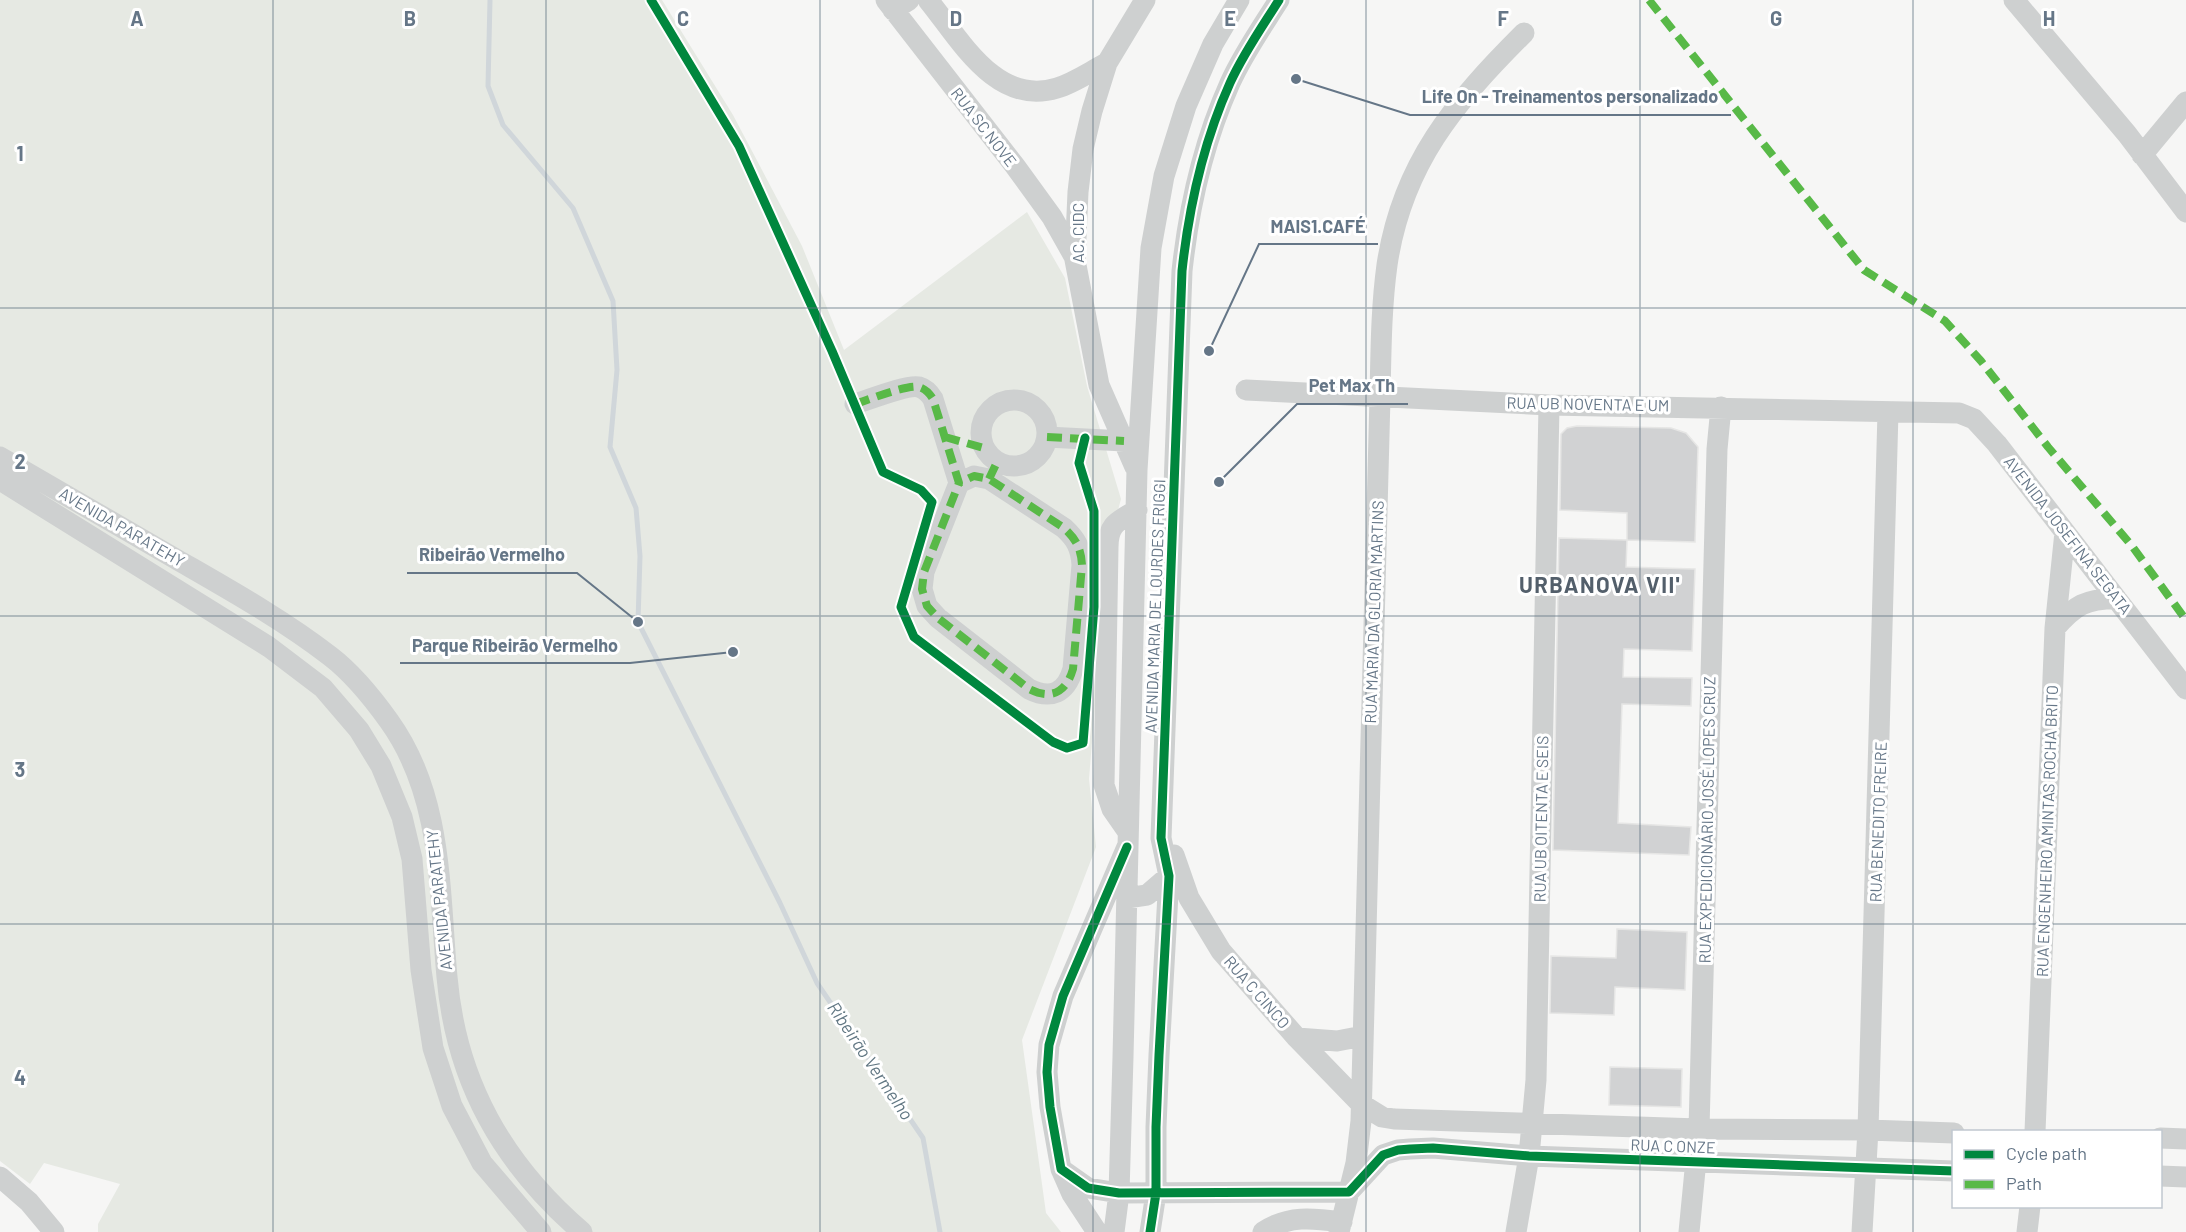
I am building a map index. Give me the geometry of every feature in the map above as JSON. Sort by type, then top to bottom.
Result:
[{"type":"street","points":[[928,0],[980,65],[996,78],[1013,87],[1040,91],[1059,88],[1107,63]]},
{"type":"street","name":"AC. CIDC","points":[[1137,470],[1100,385],[1076,260],[1078,192],[1083,149],[1092,111],[1107,63],[1145,0]]},
{"type":"street","name":"AVENIDA MARIA DE LOURDES FRIGGI","points":[[1114,1232],[1119,1193],[1137,470],[1151,248],[1164,176],[1176,133],[1199,74],[1239,0]]},
{"type":"street","name":"AVENIDA MARIA DE LOURDES FRIGGI","points":[[1150,1232],[1156,1193],[1158,1086],[1169,876],[1161,838],[1182,271],[1192,200],[1206,145],[1230,82],[1253,40],[1280,0]]},
{"type":"street","points":[[2014,0],[2127,134],[2186,212]]},
{"type":"street","name":"RUA SC NOVE","points":[[896,3],[1052,217],[1076,260]]},
{"type":"street","name":"RUA MARIA DA GLORIA MARTINS","points":[[1341,1227],[1356,1163],[1361,1104],[1380,397],[1383,311],[1388,264],[1395,230],[1412,176],[1423,155],[1462,98],[1524,33]]},
{"type":"street","points":[[2142,154],[2186,102]]},
{"type":"street","points":[[855,404],[909,387],[919,387],[928,391],[933,399],[959,483],[924,572],[922,589],[927,606],[938,618],[1029,689],[1039,694],[1051,694],[1062,690],[1070,681],[1073,669],[1083,565],[1081,550],[1064,528],[990,463],[945,437]]},
{"type":"street","name":"RUA UB NOVENTA E UM","points":[[1246,390],[1549,405],[1931,411]]},
{"type":"street","points":[[959,483],[974,476],[990,463],[1015,466],[1033,461],[1044,446],[1047,437],[1046,427],[1038,411],[1022,401],[1013,400],[995,406],[988,412],[981,430],[990,463]]},
{"type":"street","name":"RUA UB OITENTA E SEIS","points":[[1516,1232],[1533,1123],[1536,1059],[1549,405]]},
{"type":"street","name":"RUA EXPEDICIONÁRIO JOSÉ LOPES CRUZ","points":[[1689,1232],[1699,1129],[1717,449],[1721,407]]},
{"type":"street","name":"AVENIDA JOSEFINA SEGATA","points":[[1931,411],[1959,413],[1979,424],[2066,532],[2186,689]]},
{"type":"street","name":"RUA BENEDITO FREIRE","points":[[1862,1232],[1867,1168],[1888,412]]},
{"type":"street","points":[[1047,437],[1124,441]]},
{"type":"street","name":"AVENIDA PARATEHY","points":[[0,457],[238,595],[332,657],[369,695],[391,723],[416,769],[435,837],[442,895],[447,980],[457,1038],[470,1080],[485,1115],[501,1143],[532,1183],[582,1232]]},
{"type":"street","name":"AVENIDA PARATEHY","points":[[0,480],[269,647],[323,688],[359,730],[381,766],[402,817],[412,859],[421,970],[433,1048],[452,1106],[482,1163],[541,1232]]},
{"type":"street","points":[[1097,1232],[1072,1194],[1061,1168],[1050,1107],[1047,1072],[1049,1045],[1063,996],[1128,840],[1104,786],[1107,547],[1113,525],[1137,510]]},
{"type":"street","name":"RUA ENGENHEIRO AMINTAS ROCHA BRITO","points":[[2035,1130],[2055,628],[2066,532]]},
{"type":"street","points":[[2055,628],[2068,612],[2078,605],[2087,601],[2116,598]]},
{"type":"street","points":[[1161,838],[1175,856],[1189,898]]},
{"type":"street","points":[[1127,898],[1147,895],[1169,876]]},
{"type":"street","name":"RUA C CINCO","points":[[1169,876],[1171,895],[1189,898],[1221,951],[1297,1038],[1361,1104],[1382,1117],[1394,1119]]},
{"type":"street","points":[[1297,1038],[1337,1041],[1363,1036]]},
{"type":"street","name":"RUA C ONZE","points":[[1394,1119],[1699,1129],[1952,1132]]},
{"type":"street","points":[[2162,1138],[2186,1139]]},
{"type":"street","name":"RUA C ONZE","points":[[1349,1192],[1377,1160],[1391,1152],[1433,1148],[1529,1156],[1952,1171]]},
{"type":"street","points":[[1061,1168],[1088,1188],[1119,1193],[1349,1192]]},
{"type":"street","points":[[2162,1176],[2186,1177]]},
{"type":"street","points":[[0,1177],[29,1202],[54,1232]]},
{"type":"street","points":[[2027,1232],[2030,1208]]},
{"type":"street","points":[[1263,1232],[1276,1224],[1293,1220],[1315,1219],[1341,1227]]},
{"type":"shaded area","points":[[0,0],[662,0],[733,115],[802,246],[844,350],[1027,212],[1065,278],[1087,386],[1121,499],[1108,547],[1089,779],[1096,847],[1022,1040],[1046,1213],[1061,1232],[98,1232],[98,1224],[120,1184],[44,1163],[30,1184],[0,1161]]},
{"type":"building","points":[[1577,426],[1671,428],[1686,433],[1698,447],[1695,542],[1627,540],[1627,513],[1560,510],[1561,434],[1567,428]]},
{"type":"building","points":[[1559,538],[1627,540],[1626,567],[1695,569],[1692,651],[1624,649],[1623,677],[1692,678],[1691,706],[1622,704],[1618,823],[1691,827],[1689,855],[1553,850]]},
{"type":"building","points":[[1617,929],[1687,932],[1685,990],[1615,987],[1614,1015],[1550,1013],[1551,956],[1616,958]]},
{"type":"building","points":[[1610,1067],[1682,1069],[1681,1107],[1609,1105]]},
{"type":"waterway","name":"Ribeirão Vermelho","points":[[490,0],[488,86],[503,125],[573,208],[613,301],[617,370],[610,447],[636,508],[640,556],[638,622],[780,903],[817,983],[923,1138],[940,1232]]},
{"type":"marked path","points":[[1649,0],[1864,270],[1945,321],[1981,361],[2048,447],[2132,546],[2186,620]]},
{"type":"marked path","points":[[855,404],[897,390],[914,387],[924,389],[932,397],[959,483],[924,572],[922,589],[927,606],[938,618],[1029,689],[1044,694],[1057,692],[1066,684],[1073,669],[1082,565],[1077,544],[1064,528],[989,479],[974,476],[959,483]]},
{"type":"marked path","points":[[945,437],[984,448]]},
{"type":"marked path","points":[[1047,437],[1124,441]]},
{"type":"marked path","points":[[989,479],[997,462]]},
{"type":"cycle path","points":[[651,0],[739,146],[832,351],[883,472],[921,490],[932,502],[901,607],[914,637],[1053,742],[1067,748],[1083,743],[1094,607],[1094,511],[1079,463],[1085,438]]},
{"type":"cycle path","points":[[1150,1232],[1156,1193],[1156,1127],[1169,876],[1161,838],[1182,271],[1198,175],[1220,106],[1235,72],[1279,0]]},
{"type":"cycle path","points":[[1127,847],[1063,996],[1049,1045],[1047,1072],[1050,1107],[1061,1169],[1088,1188],[1119,1193],[1349,1192],[1383,1155],[1398,1150],[1433,1148],[1529,1156],[1952,1171]]},
{"type":"place","name":"Life On - Treinamentos personalizado","points":[[1296,79]]},
{"type":"place","name":"MAIS1.CAFÉ","points":[[1209,351]]},
{"type":"place","name":"Pet Max Th","points":[[1219,482]]},
{"type":"place","name":"Ribeirão Vermelho","points":[[638,622]]},
{"type":"place","name":"Parque Ribeirão Vermelho","points":[[733,652]]},
{"type":"district","name":"URBANOVA VII'","points":[[1600,585]]}]
